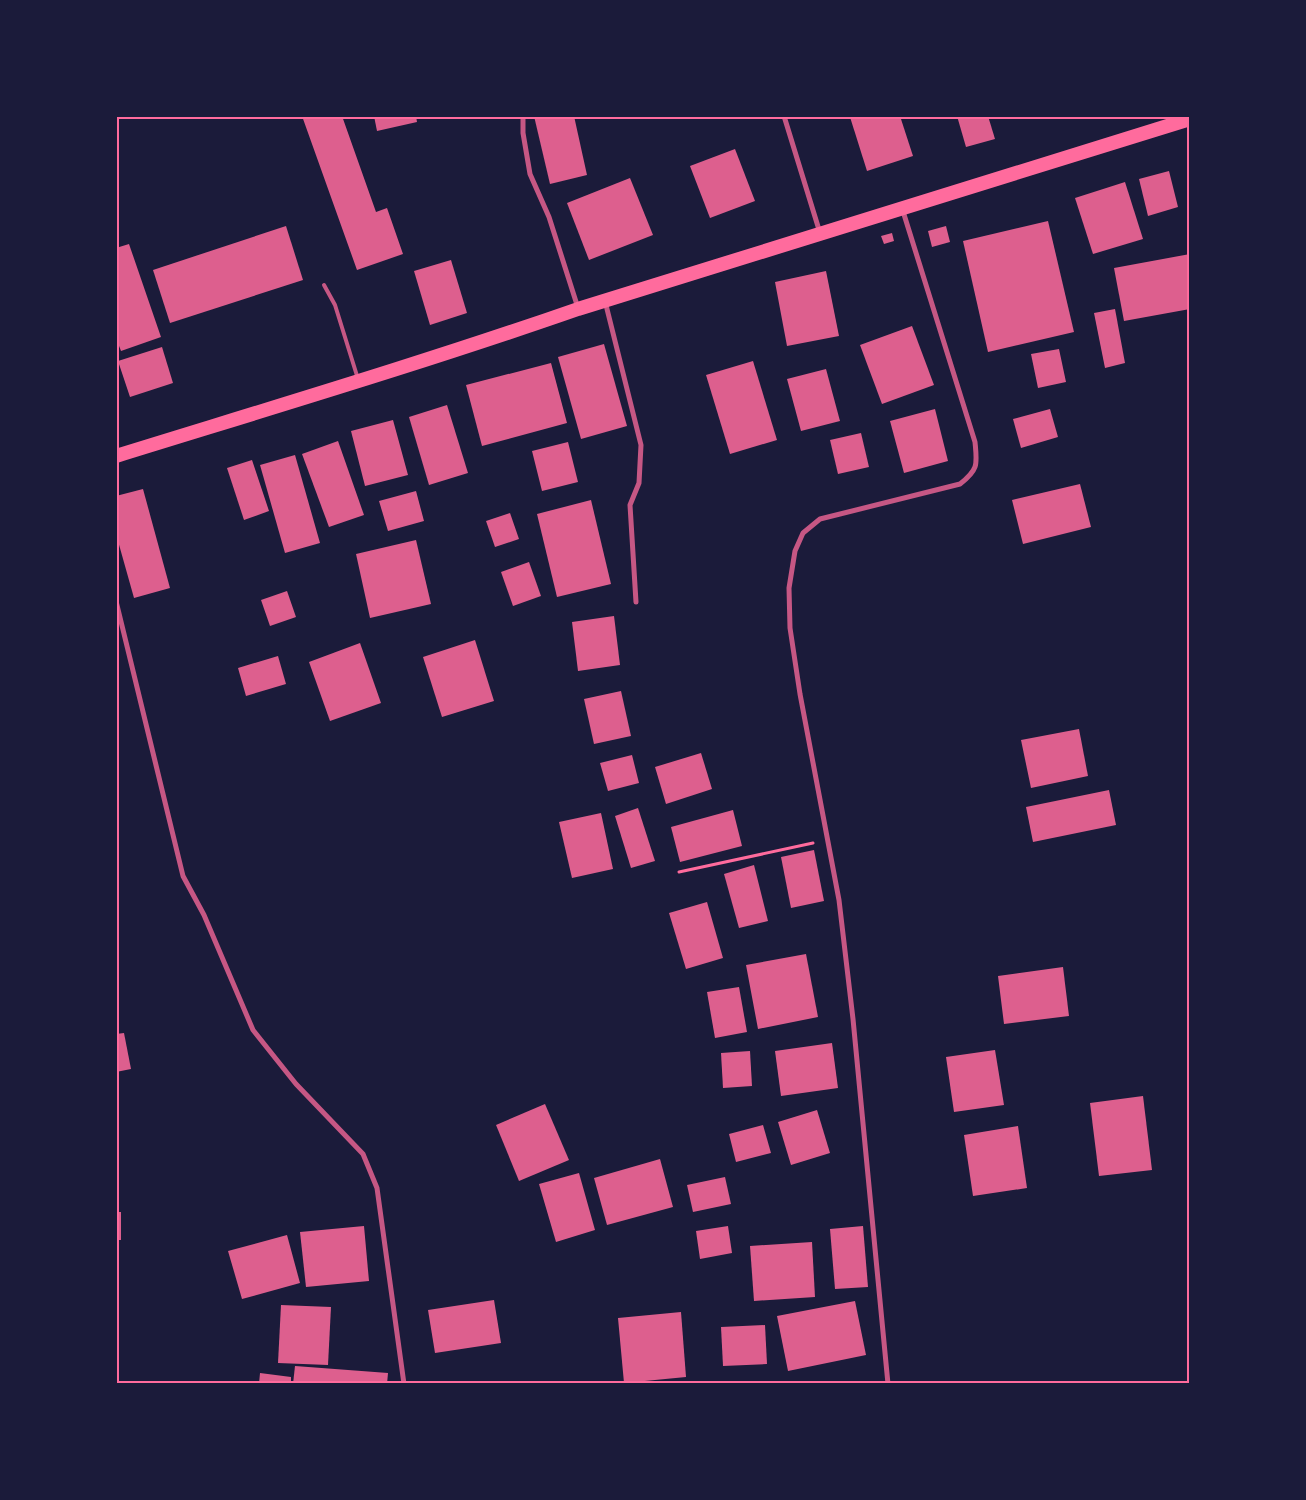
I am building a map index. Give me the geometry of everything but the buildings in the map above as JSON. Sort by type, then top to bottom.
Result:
[{"type":"highway","points":[[116,456],[528,327],[578,309],[1190,119]]},
{"type":"street","points":[[523,116],[523,133],[530,174],[549,217],[578,309]]},
{"type":"street","points":[[784,116],[820,234]]},
{"type":"street","points":[[888,1384],[853,1019],[839,900],[800,694],[790,628],[788,588],[795,551],[802,533],[820,519],[960,484],[972,474],[977,460],[975,442],[902,208]]},
{"type":"street","points":[[605,301],[641,445],[639,483],[630,504],[636,602]]},
{"type":"street","points":[[116,601],[183,876],[204,915],[253,1030],[296,1084],[363,1154],[377,1188],[404,1384]]},
{"type":"lane","points":[[324,285],[335,305],[359,380]]},
{"type":"path","points":[[679,872],[816,843]]}]
